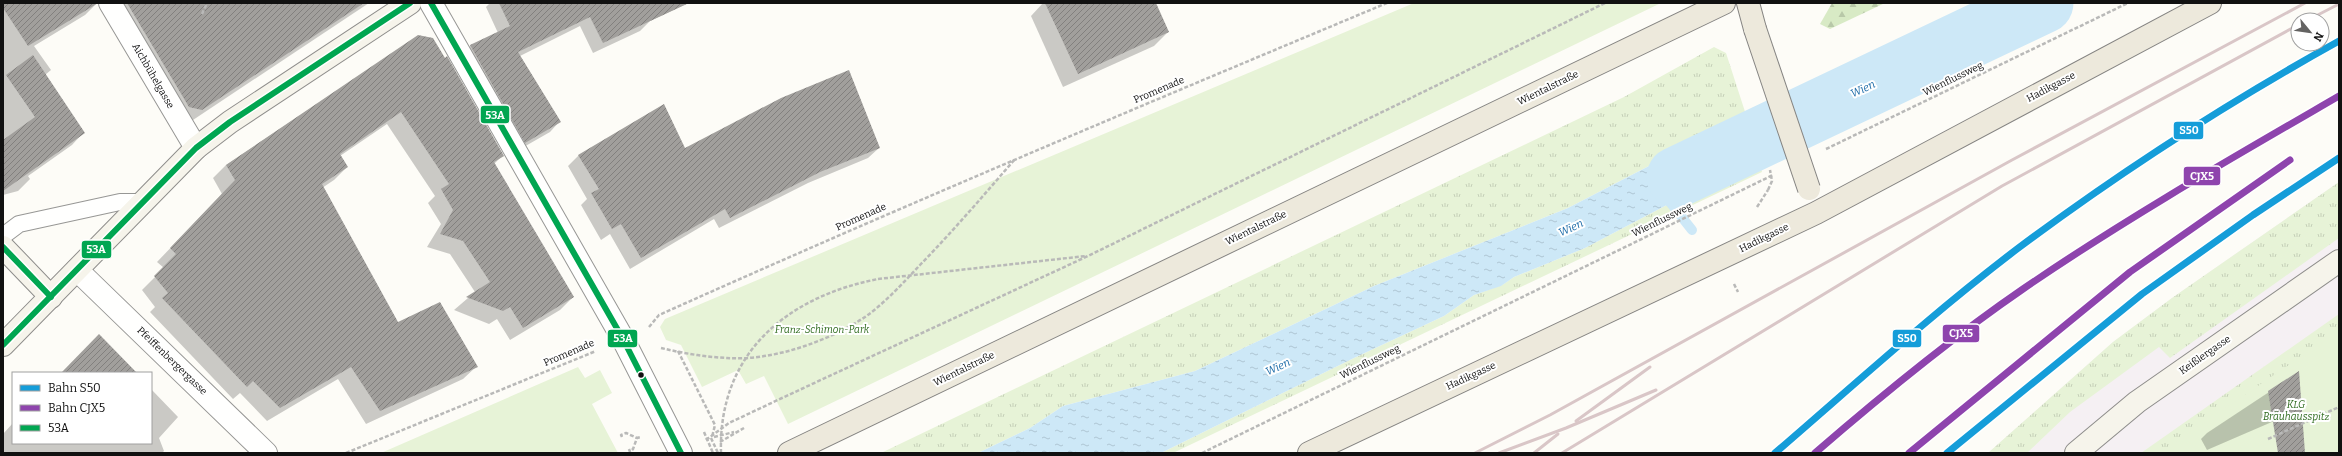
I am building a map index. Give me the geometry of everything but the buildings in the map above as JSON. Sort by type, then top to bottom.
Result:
[{"type":"main road","name":"Wientalstraße","points":[[789,453],[1724,3]]},
{"type":"main road","points":[[1748,3],[1755,29],[1816,213]]},
{"type":"main road","name":"Hadikgasse","points":[[1309,453],[1816,213],[2210,3]]},
{"type":"street","name":"Aichbühelgasse","points":[[110,3],[196,148]]},
{"type":"street","points":[[3,345],[51,297],[141,202],[196,148],[230,122],[410,3]]},
{"type":"street","points":[[431,3],[623,339],[681,453]]},
{"type":"street","points":[[3,247],[51,297]]},
{"type":"street","name":"Keißlergasse","points":[[2076,453],[2136,402],[2339,261]]},
{"type":"street","name":"Pfeiffenbergergasse","points":[[77,270],[266,453]]},
{"type":"lane","points":[[3,236],[19,224],[120,202],[141,202]]},
{"type":"path","points":[[202,14],[207,3]]},
{"type":"path","name":"Promenade","points":[[346,453],[623,339],[650,327],[659,315],[1015,158],[1387,3]]},
{"type":"path","points":[[711,438],[729,423],[1088,256],[1604,3]]},
{"type":"path","name":"Wienflussweg","points":[[1820,152],[2128,3]]},
{"type":"path","points":[[662,349],[728,358],[759,356],[821,339],[865,316],[911,275],[978,203],[1015,158]]},
{"type":"path","name":"Wienflussweg","points":[[1202,453],[1777,173]]},
{"type":"path","points":[[721,453],[720,442],[723,412],[732,382],[739,366],[762,336],[778,322],[812,301],[837,290],[878,279],[1088,256]]},
{"type":"path","points":[[678,351],[715,425],[711,438],[718,453]]},
{"type":"path","points":[[2268,439],[2339,407]]},
{"type":"path","points":[[681,453],[711,438],[744,428]]},
{"type":"path","points":[[720,442],[737,431]]},
{"type":"path","points":[[704,432],[713,453]]},
{"type":"path","points":[[622,437],[621,435],[626,433],[637,438]]},
{"type":"path","points":[[629,450],[630,452],[633,450],[637,438],[646,434]]},
{"type":"shaded area","points":[[2339,182],[2339,453],[1988,453],[2113,342],[2172,298]]},
{"type":"green space","name":"Franz-Schimon-Park","points":[[1414,3],[1661,3],[788,424],[764,376],[746,384],[738,370],[702,387],[681,345],[666,340],[660,327],[665,319]]},
{"type":"green space","points":[[1832,3],[1885,3],[1830,29],[1820,24]]},
{"type":"green space","points":[[1714,47],[1726,53],[1749,124],[1647,167],[1568,208],[1374,286],[1195,371],[1063,406],[1030,428],[978,453],[881,453],[1624,97]]},
{"type":"green space","points":[[1758,157],[1762,172],[1173,453],[1161,453],[1354,358],[1444,316],[1474,295],[1502,285],[1514,277],[1585,248]]},
{"type":"green space","points":[[2339,182],[2339,238],[2170,358],[2159,347],[2070,412],[2027,453],[1988,453],[2113,342],[2172,298]]},
{"type":"green space","name":"KLG Bräuhausspitz","points":[[2339,314],[2339,453],[2141,453]]},
{"type":"green space","name":"KLG Bräuhausspitz","points":[[2339,331],[2339,453],[2159,453]]},
{"type":"green space","points":[[578,367],[585,378],[600,370],[612,393],[592,404],[618,453],[381,453]]},
{"type":"water","points":[[1749,124],[1758,157],[1585,248],[1514,277],[1501,286],[1474,295],[1444,316],[1354,358],[1161,453],[978,453],[1030,428],[1063,406],[1195,371],[1374,286],[1568,208],[1647,167]]},
{"type":"waterway","name":"Wien","points":[[1677,177],[2043,3]]},
{"type":"waterway","points":[[1662,192],[1692,230]]},
{"type":"railway","points":[[1475,453],[1550,415],[2012,160],[2305,3]]},
{"type":"railway","points":[[2324,12],[2339,4]]},
{"type":"railway","points":[[1562,453],[2002,186],[2290,29]]},
{"type":"railway","points":[[1576,421],[1650,367]]},
{"type":"railway","points":[[1499,453],[1566,428],[1656,390]]},
{"type":"railway","points":[[1534,453],[1558,434]]},
{"type":"rail line","name":"S50","points":[[1775,453],[1955,298],[2056,220],[2175,139],[2256,89],[2339,41]]},
{"type":"rail line","name":"CJX5","points":[[1815,453],[1917,368],[1996,308],[2061,263],[2219,166],[2339,96]]},
{"type":"rail line","name":"S50","points":[[1947,453],[2142,294],[2253,215],[2339,158]]},
{"type":"rail line","name":"CJX5","points":[[1909,453],[2130,272],[2290,160]]},
{"type":"transit line","name":"53A","points":[[3,345],[196,148],[230,122],[410,3]]},
{"type":"transit line","name":"53A","points":[[431,3],[623,339],[681,453]]},
{"type":"transit line","name":"53A","points":[[3,247],[51,297]]}]
